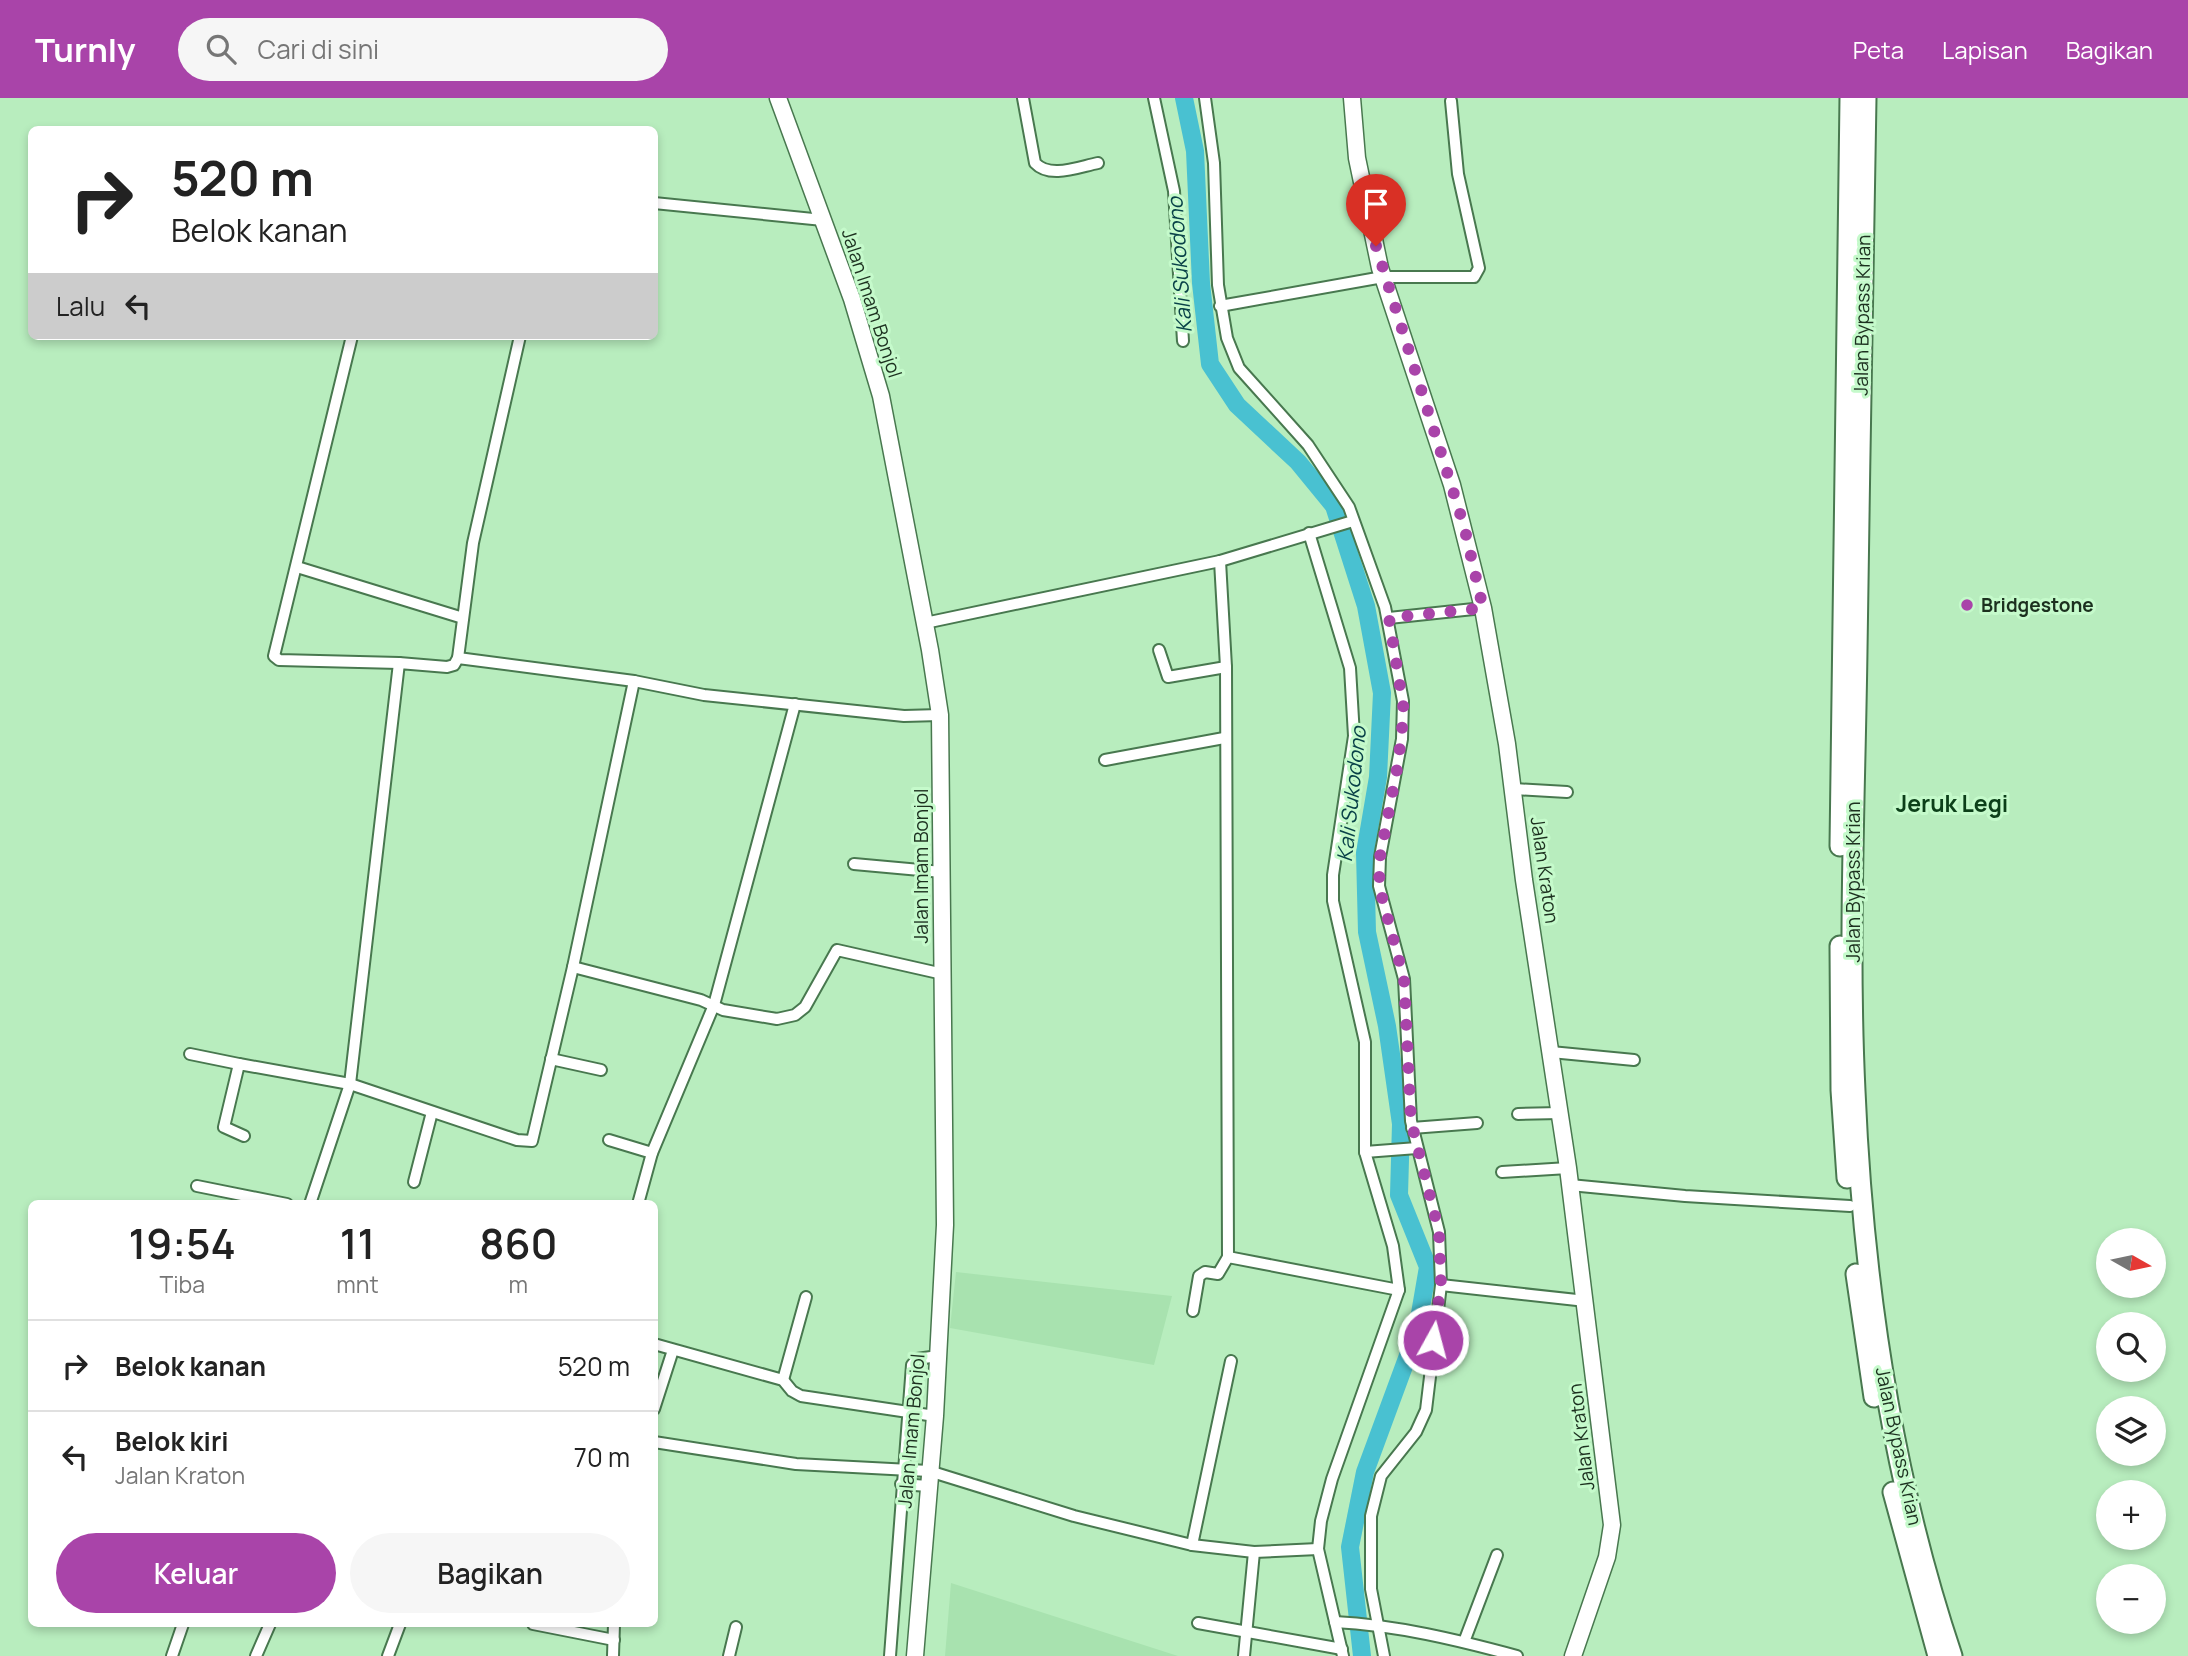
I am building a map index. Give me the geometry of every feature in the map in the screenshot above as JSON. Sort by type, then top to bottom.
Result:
[{"type":"highway","name":"Jalan Bypass Krian","points":[[1850,98],[1839,1006],[1850,1206],[1861,1323],[1879,1424],[1903,1537],[1938,1656]]},
{"type":"highway","name":"Jalan Bypass Krian","points":[[1866,98],[1853,827],[1855,1089],[1867,1253],[1889,1409],[1910,1508],[1952,1656]]},
{"type":"street","name":"Jalan Imam Bonjol","points":[[778,98],[864,335],[881,396],[940,715],[947,1156],[938,1356],[915,1656]]},
{"type":"street","points":[[1023,98],[1035,163],[1039,167],[1052,172],[1098,163]]},
{"type":"street","points":[[1154,98],[1174,191],[1183,341]]},
{"type":"street","points":[[1205,98],[1214,155],[1220,306],[1227,338],[1236,363],[1317,456],[1334,481],[1389,618],[1404,711],[1398,764],[1380,857],[1379,886],[1404,979],[1412,1149],[1439,1232],[1441,1285],[1426,1410],[1416,1432],[1385,1469],[1375,1493],[1371,1516],[1371,1589],[1375,1625],[1384,1656]]},
{"type":"street","name":"Jalan Kraton","points":[[1352,98],[1361,181],[1383,277],[1455,495],[1483,608],[1514,789],[1524,880],[1569,1176],[1612,1532],[1573,1656]]},
{"type":"street","points":[[1220,306],[1383,277],[1473,277],[1478,273],[1458,174],[1451,101]]},
{"type":"street","points":[[658,203],[823,220]]},
{"type":"street","points":[[351,340],[297,567],[275,647],[276,658],[447,667],[454,665],[458,658],[473,543],[519,340]]},
{"type":"street","points":[[925,623],[1220,561],[1349,522]]},
{"type":"street","points":[[1198,1623],[1247,1631],[1342,1653],[1339,1622],[1318,1549],[1321,1521],[1332,1479],[1399,1290],[1393,1245],[1369,1152],[1365,1042],[1333,901],[1333,875],[1351,762],[1354,704],[1348,657],[1313,531]]},
{"type":"street","points":[[1193,1311],[1199,1276],[1205,1272],[1218,1274],[1228,1257],[1224,738],[1226,667],[1220,561]]},
{"type":"street","points":[[297,567],[463,618]]},
{"type":"street","points":[[1389,618],[1483,608]]},
{"type":"street","points":[[1159,650],[1168,677],[1226,667]]},
{"type":"street","points":[[458,658],[634,681],[704,695],[904,716],[940,715]]},
{"type":"street","points":[[311,1200],[350,1084],[399,663]]},
{"type":"street","points":[[190,1054],[350,1084],[517,1140],[532,1142],[573,967],[634,681]]},
{"type":"street","points":[[639,1200],[652,1153],[714,1004],[795,704]]},
{"type":"street","points":[[1105,760],[1224,738]]},
{"type":"street","points":[[1514,789],[1567,792]]},
{"type":"street","points":[[854,864],[942,872]]},
{"type":"street","points":[[573,967],[714,1004],[722,1010],[776,1019],[795,1016],[808,1004],[836,950],[943,974]]},
{"type":"street","points":[[1551,1052],[1634,1059]]},
{"type":"street","points":[[551,1059],[601,1070]]},
{"type":"street","points":[[239,1064],[224,1126],[244,1136]]},
{"type":"street","points":[[414,1182],[432,1112]]},
{"type":"street","points":[[1518,1114],[1560,1113]]},
{"type":"street","points":[[1412,1128],[1477,1123]]},
{"type":"street","points":[[609,1140],[652,1153]]},
{"type":"street","points":[[1369,1152],[1412,1149]]},
{"type":"street","points":[[1502,1172],[1569,1176],[1685,1196],[1850,1206]]},
{"type":"street","points":[[197,1185],[268,1200]]},
{"type":"street","points":[[1228,1257],[1399,1290]]},
{"type":"street","points":[[1441,1285],[1586,1300]]},
{"type":"street","points":[[783,1380],[806,1297]]},
{"type":"street","points":[[658,1345],[783,1380],[792,1391],[801,1396],[934,1416]]},
{"type":"street","points":[[658,1397],[673,1350]]},
{"type":"street","points":[[890,1656],[902,1467],[912,1365],[917,1359],[938,1356]]},
{"type":"street","points":[[1192,1545],[1231,1361]]},
{"type":"street","points":[[658,1443],[804,1465],[902,1467],[929,1478],[1192,1545],[1254,1552],[1318,1549]]},
{"type":"street","points":[[901,1484],[929,1478]]},
{"type":"street","points":[[1244,1656],[1254,1552]]},
{"type":"street","points":[[1464,1642],[1497,1555]]},
{"type":"street","points":[[1339,1622],[1375,1625],[1464,1642],[1517,1656]]},
{"type":"street","points":[[173,1656],[182,1627]]},
{"type":"street","points":[[256,1656],[269,1627]]},
{"type":"street","points":[[388,1656],[399,1627]]},
{"type":"street","points":[[548,1627],[614,1640]]},
{"type":"street","points":[[613,1656],[614,1627]]},
{"type":"street","points":[[729,1656],[736,1627]]},
{"type":"shaded area","points":[[956,1272],[1172,1296],[1154,1365],[950,1328]]},
{"type":"shaded area","points":[[951,1583],[1178,1656],[945,1656]]},
{"type":"waterway","name":"Kali Sukodono","points":[[1184,98],[1195,151],[1201,283],[1210,364],[1237,405],[1298,462],[1334,506],[1366,606],[1382,693],[1378,777],[1365,853],[1367,932],[1387,1026],[1401,1124],[1399,1195],[1428,1267],[1417,1331],[1365,1472],[1350,1547],[1362,1656]]},
{"type":"place","name":"Bridgestone","points":[[1967,605]]},
{"type":"district","name":"Jeruk Legi","points":[[1952,803]]},
{"type":"route","points":[[1376,246],[1380,268],[1452,485],[1483,608],[1389,618],[1404,711],[1398,764],[1380,857],[1379,886],[1404,979],[1411,1121],[1441,1245],[1441,1285],[1433,1340]]}]
